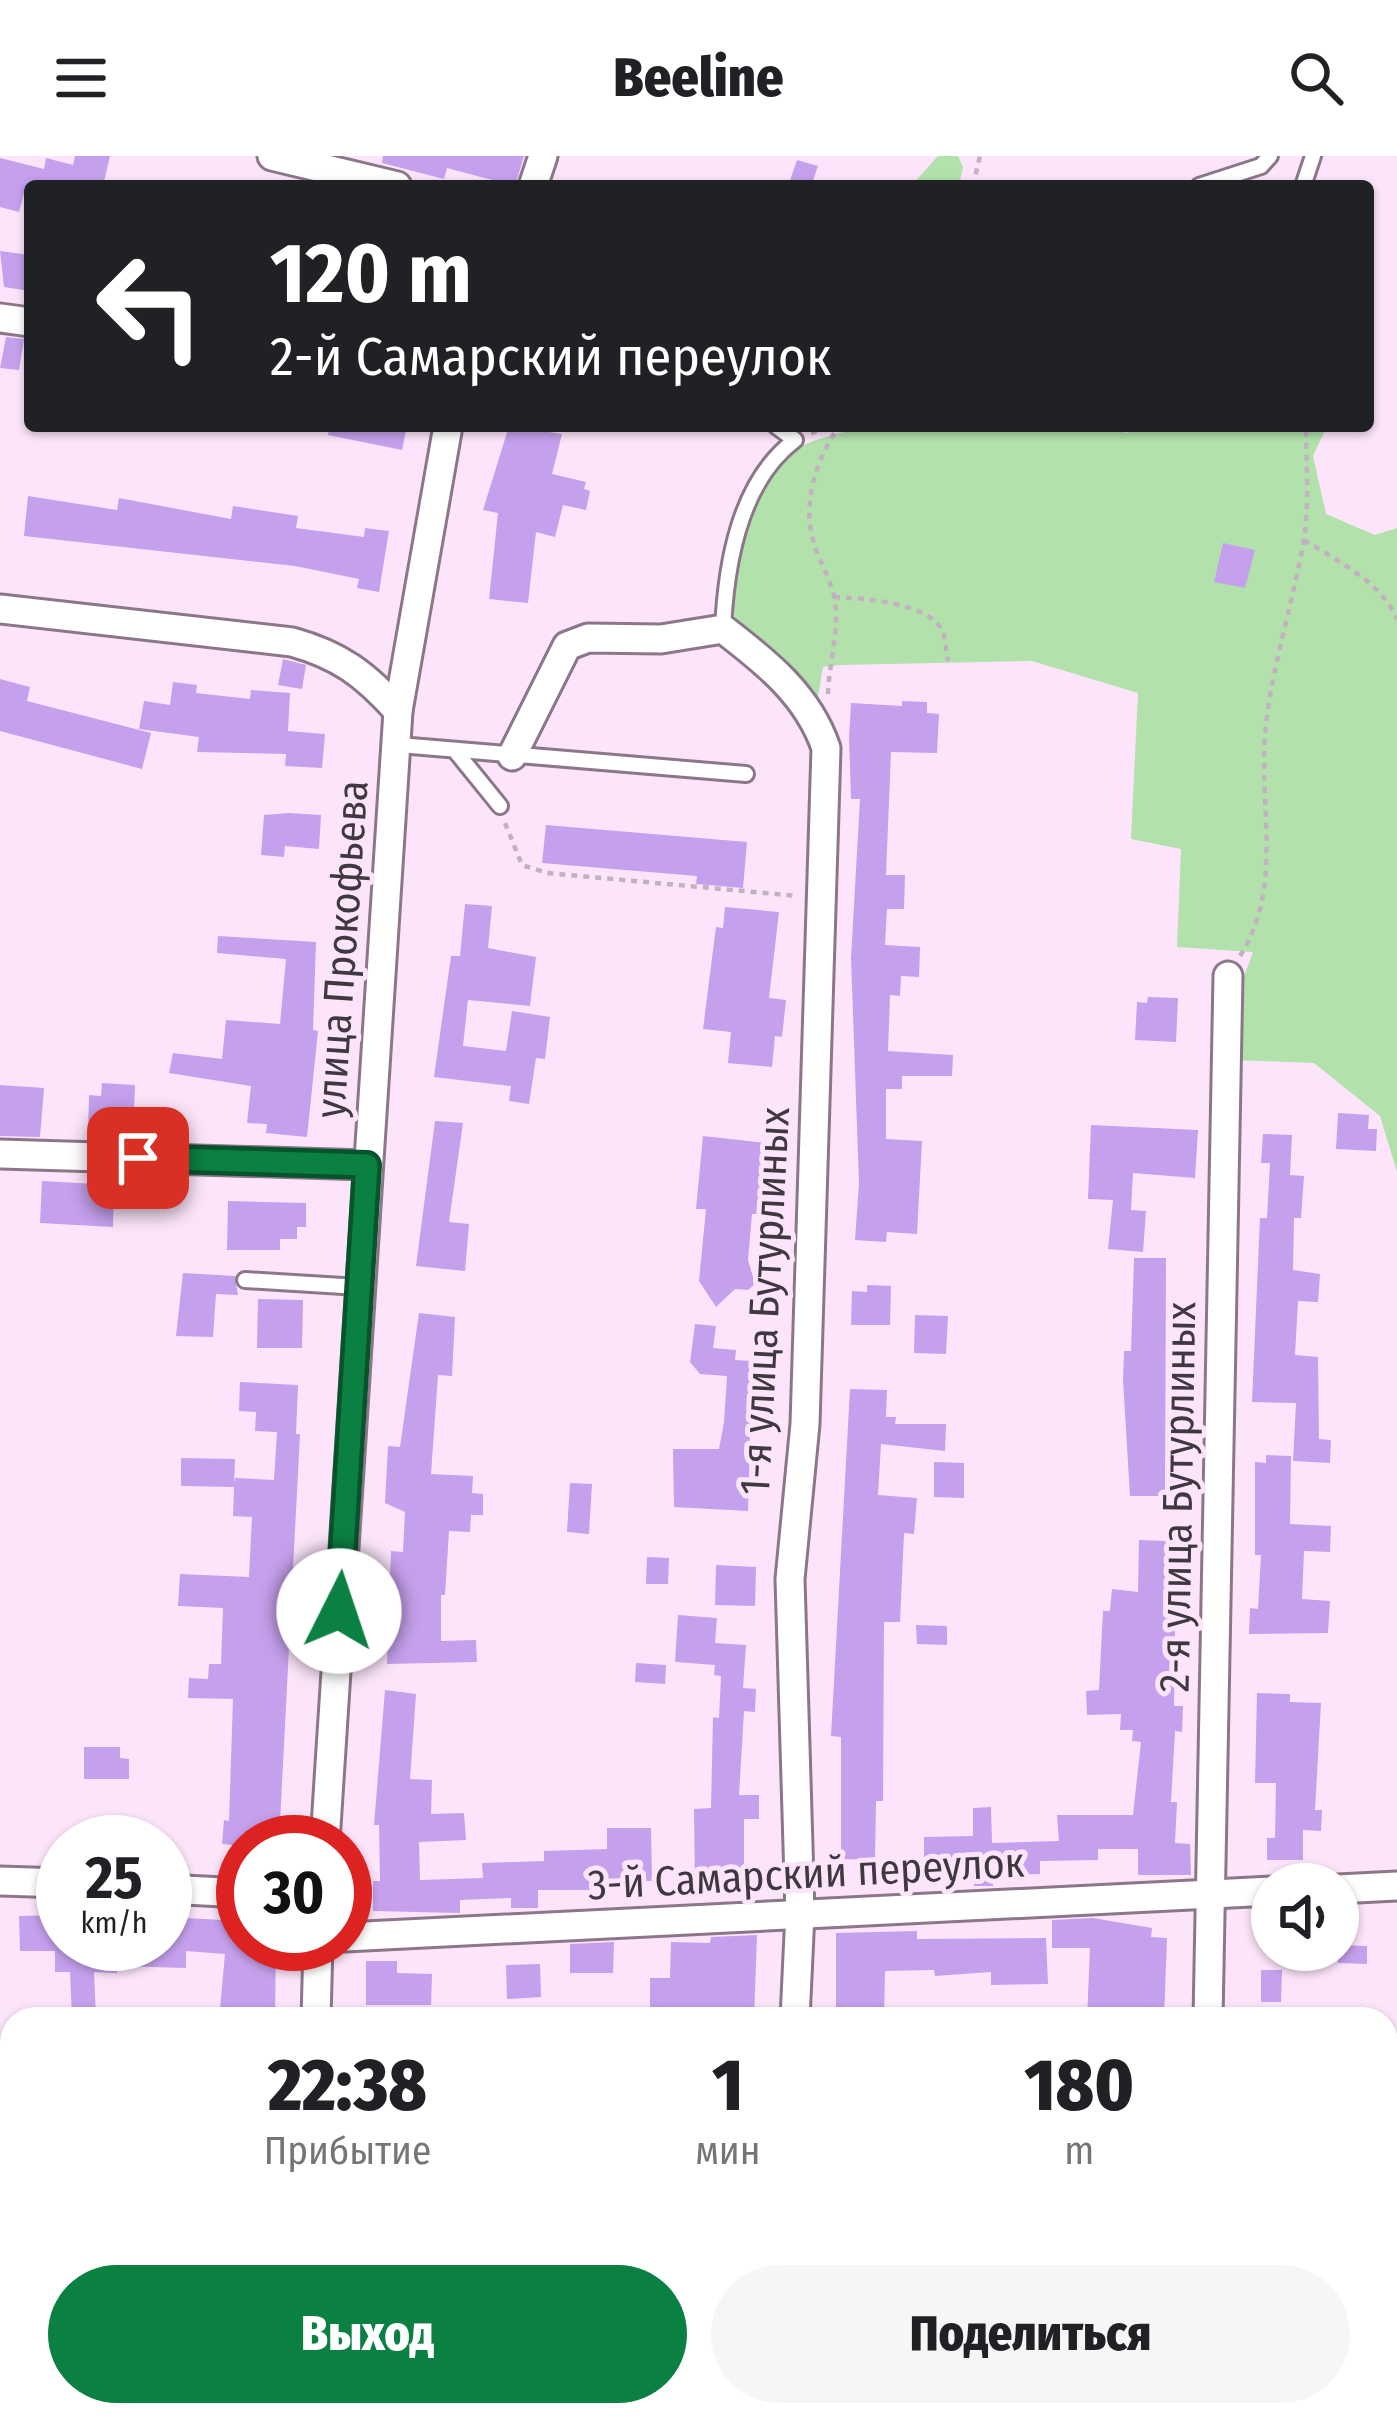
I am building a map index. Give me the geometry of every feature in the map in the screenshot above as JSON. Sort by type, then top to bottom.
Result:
[{"type":"street","points":[[272,156],[372,180]]},
{"type":"street","name":"улица Прокофьева","points":[[327,1815],[398,710],[447,432]]},
{"type":"street","points":[[0,609],[292,642],[334,654],[364,674],[398,710]]},
{"type":"street","points":[[512,756],[567,646],[588,638],[662,639],[723,629],[767,662],[815,717],[826,748]]},
{"type":"street","name":"1-я улица Бутурлиных","points":[[796,2007],[800,1913],[790,1580],[805,1424],[826,748]]},
{"type":"street","name":"2-я улица Бутурлиных","points":[[1208,2007],[1228,976]]},
{"type":"street","points":[[0,1154],[367,1165]]},
{"type":"street","points":[[0,1881],[36,1882]]},
{"type":"street","points":[[1359,1887],[1397,1886]]},
{"type":"street","name":"3-й Самарский переулок","points":[[372,1936],[1251,1892]]},
{"type":"street","points":[[316,2007],[318,1971]]},
{"type":"lane","points":[[1218,180],[1261,166],[1270,156]]},
{"type":"lane","points":[[723,629],[730,558],[753,491],[772,462],[795,440],[784,432]]},
{"type":"lane","points":[[399,746],[746,774]]},
{"type":"lane","points":[[457,753],[500,806]]},
{"type":"lane","points":[[245,1280],[359,1288]]},
{"type":"path","points":[[795,440],[819,432]]},
{"type":"path","points":[[826,748],[837,633],[828,568],[813,540],[812,517],[816,460],[833,432]]},
{"type":"path","points":[[1228,976],[1254,934],[1269,869],[1261,794],[1266,722],[1304,539],[1306,432]]},
{"type":"path","points":[[1304,539],[1363,578],[1389,602],[1397,619]]},
{"type":"path","points":[[834,597],[864,598],[927,615],[943,631],[948,661]]},
{"type":"path","points":[[500,806],[517,860],[527,868],[822,898]]},
{"type":"green space","points":[[938,156],[958,156],[963,167],[960,180],[916,180]]},
{"type":"green space","points":[[844,432],[1324,432],[1313,456],[1326,514],[1375,535],[1397,528],[1397,1172],[1380,1116],[1314,1063],[1234,1060],[1234,1004],[1253,952],[1177,947],[1181,849],[1131,839],[1138,693],[1032,661],[840,665],[823,667],[817,703],[738,627],[733,589],[751,517],[782,461],[822,438]]},
{"type":"building","points":[[75,156],[110,156],[104,180],[24,180],[19,212],[0,207],[0,158],[44,169],[46,158],[73,165]]},
{"type":"building","points":[[383,156],[524,156],[517,180],[492,180],[447,168],[444,179],[382,163]]},
{"type":"building","points":[[797,160],[818,166],[813,180],[790,180]]},
{"type":"building","points":[[0,251],[24,254],[24,290],[4,287]]},
{"type":"building","points":[[6,337],[24,339],[19,370],[0,368]]},
{"type":"building","points":[[328,432],[406,432],[402,450]]},
{"type":"building","points":[[507,432],[562,434],[552,474],[586,482],[584,489],[590,491],[586,510],[563,505],[555,537],[536,532],[528,603],[489,599],[498,513],[483,510]]},
{"type":"building","points":[[28,496],[117,510],[119,498],[231,519],[233,506],[298,516],[296,528],[364,537],[365,528],[389,531],[379,592],[357,588],[359,579],[295,566],[24,536]]},
{"type":"building","points":[[1223,543],[1255,550],[1245,588],[1214,582]]},
{"type":"building","points":[[283,659],[306,665],[302,689],[278,685]]},
{"type":"building","points":[[0,679],[30,687],[27,701],[151,733],[142,769],[0,731]]},
{"type":"building","points":[[173,682],[197,685],[196,693],[250,699],[251,690],[290,693],[288,731],[325,734],[322,768],[285,766],[286,754],[197,752],[199,737],[139,729],[144,701],[170,705]]},
{"type":"building","points":[[902,701],[927,702],[927,713],[939,714],[937,753],[891,752],[886,875],[905,875],[904,909],[887,909],[885,945],[920,947],[919,977],[901,976],[900,996],[890,995],[888,1051],[953,1055],[952,1076],[902,1076],[902,1089],[886,1089],[886,1139],[922,1141],[917,1234],[887,1232],[886,1242],[855,1240],[859,1183],[851,958],[860,799],[851,799],[849,738],[851,703],[902,706]]},
{"type":"building","points":[[264,815],[321,815],[319,849],[285,846],[284,857],[261,855]]},
{"type":"building","points":[[546,825],[747,842],[743,888],[696,884],[697,876],[542,863]]},
{"type":"building","points":[[465,904],[492,906],[488,948],[536,957],[530,1006],[468,1000],[463,1046],[506,1051],[512,1011],[550,1017],[545,1059],[536,1058],[529,1104],[509,1101],[511,1086],[434,1077],[451,956],[460,956]]},
{"type":"building","points":[[725,907],[779,912],[769,998],[786,1000],[782,1037],[775,1036],[772,1067],[728,1063],[731,1032],[703,1029],[716,927],[723,928]]},
{"type":"building","points":[[218,936],[316,942],[313,1030],[318,1031],[307,1137],[266,1133],[267,1124],[247,1123],[251,1086],[169,1073],[173,1053],[222,1059],[226,1020],[280,1024],[286,959],[217,953]]},
{"type":"building","points":[[1148,997],[1178,998],[1176,1042],[1135,1040],[1137,1002],[1147,1003]]},
{"type":"building","points":[[102,1083],[135,1085],[133,1134],[88,1132],[89,1095],[101,1096]]},
{"type":"building","points":[[0,1085],[44,1088],[40,1137],[0,1136]]},
{"type":"building","points":[[1338,1113],[1369,1115],[1368,1129],[1377,1129],[1376,1151],[1336,1149]]},
{"type":"building","points":[[435,1121],[463,1123],[449,1222],[469,1224],[465,1271],[416,1266]]},
{"type":"building","points":[[1091,1125],[1198,1130],[1195,1178],[1133,1173],[1131,1210],[1146,1211],[1143,1252],[1108,1249],[1113,1200],[1088,1199]]},
{"type":"building","points":[[1263,1134],[1292,1135],[1290,1175],[1304,1176],[1301,1218],[1294,1218],[1293,1270],[1320,1274],[1318,1302],[1298,1301],[1295,1355],[1318,1357],[1319,1439],[1331,1440],[1330,1463],[1293,1461],[1296,1403],[1252,1402],[1260,1218],[1267,1218],[1270,1163],[1261,1163]]},
{"type":"building","points":[[703,1136],[767,1143],[762,1214],[752,1214],[748,1260],[755,1284],[748,1290],[735,1289],[716,1307],[699,1281],[706,1209],[696,1209]]},
{"type":"building","points":[[42,1181],[114,1185],[113,1227],[40,1223]]},
{"type":"building","points":[[228,1201],[306,1203],[306,1227],[297,1227],[297,1239],[280,1239],[280,1250],[227,1250]]},
{"type":"building","points":[[1134,1258],[1166,1258],[1165,1496],[1130,1496],[1123,1380],[1124,1351],[1131,1351]]},
{"type":"building","points":[[183,1273],[235,1276],[238,1295],[216,1294],[213,1337],[176,1336]]},
{"type":"building","points":[[867,1285],[891,1286],[890,1325],[851,1325],[852,1291],[867,1292]]},
{"type":"building","points":[[258,1299],[303,1300],[302,1348],[257,1348]]},
{"type":"building","points":[[419,1313],[455,1317],[452,1376],[438,1375],[431,1474],[473,1476],[472,1493],[483,1494],[483,1515],[471,1515],[470,1532],[449,1531],[441,1641],[476,1640],[477,1662],[387,1664],[391,1551],[403,1552],[405,1512],[385,1503],[388,1446],[400,1447]]},
{"type":"building","points":[[915,1315],[948,1316],[946,1354],[914,1353]]},
{"type":"building","points":[[695,1324],[716,1326],[713,1348],[736,1350],[735,1360],[752,1361],[748,1511],[674,1507],[673,1449],[719,1449],[724,1422],[727,1376],[700,1374],[690,1362]]},
{"type":"building","points":[[240,1382],[298,1385],[296,1434],[300,1434],[280,1815],[229,1815],[233,1699],[188,1698],[189,1678],[208,1679],[209,1664],[221,1664],[223,1608],[178,1606],[180,1574],[249,1577],[252,1517],[233,1516],[234,1487],[181,1486],[181,1458],[235,1459],[234,1485],[235,1478],[274,1480],[277,1432],[255,1431],[256,1412],[239,1411]]},
{"type":"building","points":[[850,1389],[887,1390],[886,1417],[896,1417],[895,1424],[946,1424],[945,1451],[881,1444],[878,1495],[917,1498],[914,1534],[904,1533],[900,1622],[884,1622],[883,1801],[876,1801],[875,1860],[841,1859],[841,1737],[831,1736]]},
{"type":"building","points":[[1266,1455],[1291,1456],[1290,1524],[1331,1526],[1330,1552],[1304,1551],[1302,1599],[1330,1601],[1328,1633],[1249,1634],[1250,1608],[1258,1609],[1261,1555],[1255,1555],[1255,1462],[1266,1463]]},
{"type":"building","points":[[934,1462],[964,1463],[964,1498],[934,1497]]},
{"type":"building","points":[[570,1483],[592,1484],[589,1534],[567,1532]]},
{"type":"building","points":[[1139,1540],[1192,1542],[1191,1561],[1176,1560],[1174,1706],[1183,1706],[1182,1732],[1175,1731],[1171,1802],[1177,1802],[1175,1843],[1190,1844],[1191,1875],[1138,1875],[1138,1849],[1098,1849],[1098,1860],[1040,1861],[1040,1874],[993,1875],[993,1886],[974,1886],[974,1874],[924,1875],[924,1837],[973,1836],[973,1808],[991,1807],[992,1843],[1059,1841],[1057,1815],[1133,1815],[1141,1742],[1132,1741],[1133,1730],[1120,1730],[1121,1714],[1087,1715],[1086,1691],[1099,1690],[1103,1611],[1110,1611],[1112,1589],[1138,1592]]},
{"type":"building","points":[[647,1557],[669,1558],[668,1584],[646,1584]]},
{"type":"building","points":[[716,1565],[756,1567],[755,1606],[715,1605]]},
{"type":"building","points":[[678,1615],[717,1618],[715,1643],[746,1645],[743,1688],[756,1689],[755,1712],[744,1711],[739,1795],[759,1795],[759,1819],[744,1819],[744,1873],[714,1874],[714,1885],[695,1885],[694,1809],[711,1808],[713,1717],[719,1718],[721,1676],[714,1675],[715,1665],[675,1662]]},
{"type":"building","points":[[916,1625],[947,1626],[947,1645],[917,1644]]},
{"type":"building","points":[[636,1663],[666,1665],[665,1684],[635,1682]]},
{"type":"building","points":[[385,1690],[416,1694],[410,1779],[432,1780],[431,1814],[464,1813],[466,1840],[419,1842],[420,1880],[483,1878],[482,1863],[544,1861],[544,1851],[607,1849],[607,1828],[651,1828],[652,1881],[595,1881],[596,1890],[538,1890],[538,1908],[511,1908],[511,1898],[460,1900],[460,1913],[373,1911],[373,1881],[380,1881],[379,1825],[374,1825]]},
{"type":"building","points":[[1257,1693],[1290,1694],[1290,1702],[1321,1703],[1315,1810],[1322,1810],[1321,1831],[1303,1830],[1303,1860],[1267,1860],[1267,1838],[1275,1838],[1276,1783],[1255,1783]]},
{"type":"building","points":[[84,1747],[120,1747],[120,1758],[129,1759],[129,1779],[84,1779]]},
{"type":"building","points":[[19,1916],[36,1916],[36,1951],[20,1951]]},
{"type":"building","points":[[192,1918],[216,1920],[216,1953],[192,1951]]},
{"type":"building","points":[[1093,1918],[1152,1928],[1151,1937],[1167,1938],[1164,2007],[1088,2007],[1090,1948],[1052,1948],[1052,1920]]},
{"type":"building","points":[[917,1931],[917,1939],[1046,1938],[1048,1984],[991,1985],[991,1972],[935,1976],[934,1970],[885,1971],[884,2007],[836,2007],[836,1933]]},
{"type":"building","points":[[757,1935],[754,2007],[650,2007],[650,1978],[670,1978],[671,1942],[710,1943],[711,1937]]},
{"type":"building","points":[[614,1942],[613,1973],[570,1973],[570,1944]]},
{"type":"building","points":[[1359,1946],[1367,1946],[1367,1964],[1359,1964]]},
{"type":"building","points":[[372,1961],[397,1961],[397,1973],[432,1974],[431,2005],[366,2005],[366,1971],[372,1971]]},
{"type":"building","points":[[540,1964],[541,1997],[507,1999],[506,1965]]},
{"type":"building","points":[[117,1971],[117,1973],[94,1972],[95,2007],[71,2007],[70,1972],[55,1972]]},
{"type":"building","points":[[223,1971],[276,1971],[275,2007],[220,2007]]},
{"type":"building","points":[[1261,1971],[1282,1971],[1281,2002],[1261,2002]]},
{"type":"route","points":[[138,1158],[367,1165],[339,1611]]}]
